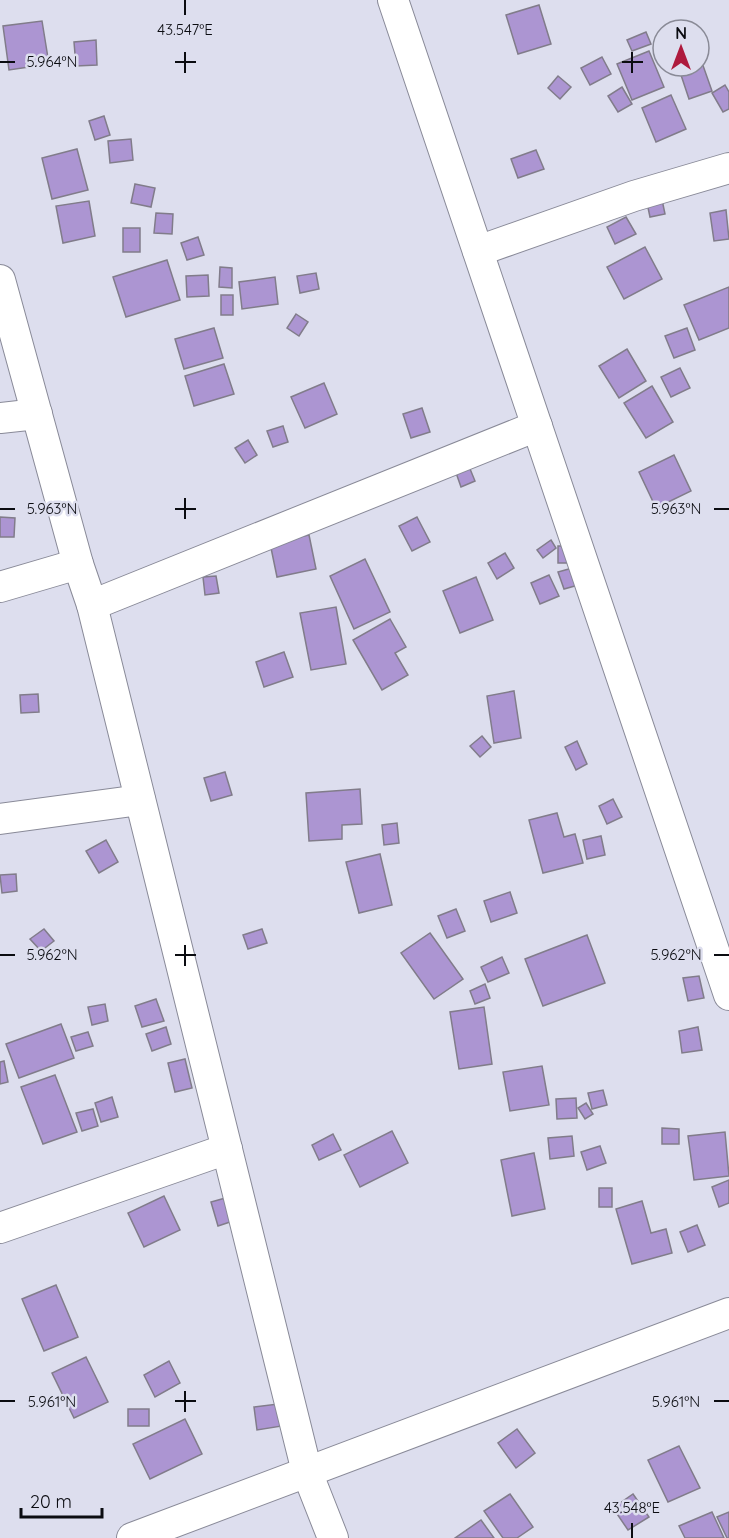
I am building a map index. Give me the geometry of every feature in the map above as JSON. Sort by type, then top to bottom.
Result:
[{"type":"street","points":[[393,0],[729,995]]},
{"type":"street","points":[[478,252],[634,196],[729,168]]},
{"type":"street","points":[[0,280],[78,564],[92,605],[307,1472],[333,1538]]},
{"type":"street","points":[[0,418],[37,414]]},
{"type":"street","points":[[92,605],[537,426]]},
{"type":"street","points":[[0,587],[78,564]]},
{"type":"street","points":[[0,819],[140,800]]},
{"type":"street","points":[[0,1228],[227,1149]]},
{"type":"street","points":[[132,1538],[729,1313]]},
{"type":"building","points":[[539,5],[551,44],[518,54],[506,15]]},
{"type":"building","points":[[42,21],[49,64],[9,70],[3,26]]},
{"type":"building","points":[[646,32],[651,44],[632,51],[627,40]]},
{"type":"building","points":[[96,40],[97,65],[76,66],[74,42]]},
{"type":"building","points":[[649,51],[651,78],[660,78],[664,87],[632,100],[617,64]]},
{"type":"building","points":[[602,57],[611,74],[590,85],[581,68]]},
{"type":"building","points":[[558,76],[571,87],[560,99],[548,88]]},
{"type":"building","points":[[682,78],[707,78],[712,91],[689,99]]},
{"type":"building","points":[[725,85],[729,92],[729,109],[723,112],[712,93]]},
{"type":"building","points":[[622,87],[632,104],[618,112],[608,96]]},
{"type":"building","points":[[671,95],[686,129],[656,142],[642,108]]},
{"type":"building","points":[[104,116],[110,135],[95,140],[89,121]]},
{"type":"building","points":[[131,139],[133,160],[110,163],[108,141]]},
{"type":"building","points":[[77,149],[88,190],[52,199],[42,158]]},
{"type":"building","points":[[536,150],[544,169],[518,178],[511,159]]},
{"type":"building","points":[[135,184],[155,188],[151,207],[131,203]]},
{"type":"building","points":[[661,195],[665,214],[650,217],[646,198]]},
{"type":"building","points":[[89,201],[95,236],[63,243],[56,206]]},
{"type":"building","points":[[726,210],[729,239],[714,241],[710,213]]},
{"type":"building","points":[[156,213],[173,214],[172,234],[154,233]]},
{"type":"building","points":[[626,217],[636,234],[615,244],[607,227]]},
{"type":"building","points":[[123,228],[140,228],[140,252],[123,252]]},
{"type":"building","points":[[198,237],[204,255],[187,260],[181,243]]},
{"type":"building","points":[[645,247],[662,279],[624,299],[607,267]]},
{"type":"building","points":[[167,260],[180,300],[126,317],[113,277]]},
{"type":"building","points":[[220,267],[232,268],[232,288],[219,287]]},
{"type":"building","points":[[316,273],[319,289],[300,293],[297,276]]},
{"type":"building","points":[[208,275],[209,296],[187,297],[186,276]]},
{"type":"building","points":[[275,277],[278,304],[242,309],[239,282]]},
{"type":"building","points":[[729,287],[729,328],[699,340],[684,305]]},
{"type":"building","points":[[221,295],[233,295],[233,315],[221,315]]},
{"type":"building","points":[[296,314],[308,322],[299,336],[287,328]]},
{"type":"building","points":[[214,328],[223,358],[184,369],[175,339]]},
{"type":"building","points":[[687,328],[695,350],[674,358],[665,336]]},
{"type":"building","points":[[627,349],[646,381],[619,398],[599,366]]},
{"type":"building","points":[[224,364],[234,394],[194,406],[185,376]]},
{"type":"building","points":[[680,368],[690,388],[671,397],[661,377]]},
{"type":"building","points":[[324,383],[337,414],[305,428],[291,397]]},
{"type":"building","points":[[652,386],[673,422],[646,438],[624,403]]},
{"type":"building","points":[[422,408],[430,432],[411,438],[403,414]]},
{"type":"building","points":[[283,426],[288,442],[273,447],[267,431]]},
{"type":"building","points":[[248,440],[257,455],[245,463],[235,448]]},
{"type":"building","points":[[674,455],[691,491],[656,508],[639,472]]},
{"type":"building","points":[[468,464],[475,481],[461,487],[455,470]]},
{"type":"building","points":[[0,517],[15,518],[14,537],[0,537]]},
{"type":"building","points":[[417,517],[430,542],[412,551],[399,526]]},
{"type":"building","points":[[309,535],[316,569],[277,577],[270,543]]},
{"type":"building","points":[[551,540],[556,548],[543,558],[537,550]]},
{"type":"building","points":[[558,546],[573,546],[573,563],[558,563]]},
{"type":"building","points":[[505,553],[514,568],[497,579],[488,563]]},
{"type":"building","points":[[365,559],[390,612],[354,629],[330,576]]},
{"type":"building","points":[[576,567],[582,584],[564,589],[558,572]]},
{"type":"building","points":[[549,575],[559,596],[540,604],[531,583]]},
{"type":"building","points":[[216,576],[219,593],[205,595],[203,577]]},
{"type":"building","points":[[476,577],[493,620],[460,633],[443,591]]},
{"type":"building","points":[[336,607],[346,664],[311,670],[300,613]]},
{"type":"building","points":[[390,619],[406,647],[395,653],[408,675],[382,690],[353,640]]},
{"type":"building","points":[[284,652],[293,677],[264,687],[256,662]]},
{"type":"building","points":[[514,691],[521,738],[494,743],[487,696]]},
{"type":"building","points":[[38,694],[39,712],[21,713],[20,695]]},
{"type":"building","points":[[482,736],[491,747],[480,757],[470,746]]},
{"type":"building","points":[[577,741],[587,764],[576,770],[565,747]]},
{"type":"building","points":[[225,772],[232,795],[211,801],[204,778]]},
{"type":"building","points":[[360,789],[362,824],[342,825],[342,839],[309,841],[306,793]]},
{"type":"building","points":[[613,799],[622,817],[607,824],[599,806]]},
{"type":"building","points":[[557,813],[564,837],[575,834],[583,863],[543,873],[529,820]]},
{"type":"building","points":[[397,823],[399,843],[384,845],[382,825]]},
{"type":"building","points":[[601,836],[605,855],[587,859],[583,840]]},
{"type":"building","points":[[106,840],[118,862],[99,873],[86,851]]},
{"type":"building","points":[[380,854],[392,905],[359,913],[346,862]]},
{"type":"building","points":[[16,874],[17,891],[2,893],[0,875]]},
{"type":"building","points":[[510,892],[517,913],[491,922],[484,901]]},
{"type":"building","points":[[456,909],[465,931],[447,938],[438,916]]},
{"type":"building","points":[[44,929],[54,941],[41,951],[30,939]]},
{"type":"building","points":[[262,929],[267,943],[248,949],[243,935]]},
{"type":"building","points":[[430,933],[463,979],[434,999],[401,953]]},
{"type":"building","points":[[587,935],[605,983],[543,1006],[525,959]]},
{"type":"building","points":[[502,957],[509,973],[488,982],[481,967]]},
{"type":"building","points":[[699,976],[704,998],[688,1001],[683,978]]},
{"type":"building","points":[[485,984],[490,998],[475,1004],[470,991]]},
{"type":"building","points":[[156,999],[164,1021],[142,1027],[135,1006]]},
{"type":"building","points":[[105,1004],[108,1021],[92,1025],[88,1007]]},
{"type":"building","points":[[484,1007],[492,1064],[459,1069],[450,1012]]},
{"type":"building","points":[[61,1024],[74,1058],[19,1078],[6,1044]]},
{"type":"building","points":[[166,1027],[171,1044],[152,1051],[146,1034]]},
{"type":"building","points":[[698,1027],[702,1050],[682,1053],[679,1031]]},
{"type":"building","points":[[88,1032],[93,1046],[76,1051],[71,1037]]},
{"type":"building","points":[[185,1059],[192,1088],[175,1092],[168,1063]]},
{"type":"building","points":[[4,1061],[8,1082],[0,1084],[0,1062]]},
{"type":"building","points":[[542,1066],[549,1105],[510,1111],[503,1072]]},
{"type":"building","points":[[55,1075],[77,1132],[43,1144],[21,1087]]},
{"type":"building","points":[[603,1090],[607,1105],[592,1109],[588,1093]]},
{"type":"building","points":[[112,1097],[118,1117],[101,1122],[95,1103]]},
{"type":"building","points":[[576,1098],[577,1118],[557,1119],[556,1099]]},
{"type":"building","points":[[586,1103],[593,1114],[585,1119],[578,1108]]},
{"type":"building","points":[[93,1109],[98,1126],[82,1131],[76,1113]]},
{"type":"building","points":[[662,1128],[679,1129],[679,1144],[662,1144]]},
{"type":"building","points":[[392,1131],[408,1163],[360,1187],[344,1155]]},
{"type":"building","points":[[725,1132],[729,1176],[694,1180],[688,1136]]},
{"type":"building","points":[[333,1134],[341,1150],[319,1160],[312,1145]]},
{"type":"building","points":[[572,1136],[574,1156],[550,1159],[548,1138]]},
{"type":"building","points":[[600,1146],[606,1163],[587,1170],[581,1152]]},
{"type":"building","points":[[534,1153],[545,1209],[512,1216],[501,1160]]},
{"type":"building","points":[[729,1180],[729,1203],[719,1207],[712,1187]]},
{"type":"building","points":[[599,1188],[612,1188],[612,1207],[599,1207]]},
{"type":"building","points":[[164,1196],[180,1230],[144,1247],[128,1213]]},
{"type":"building","points":[[229,1197],[236,1220],[218,1226],[211,1202]]},
{"type":"building","points":[[642,1201],[651,1233],[666,1229],[672,1253],[632,1264],[616,1209]]},
{"type":"building","points":[[697,1225],[705,1245],[688,1252],[680,1232]]},
{"type":"building","points":[[56,1285],[78,1337],[44,1351],[22,1299]]},
{"type":"building","points":[[86,1357],[108,1402],[74,1418],[52,1373]]},
{"type":"building","points":[[169,1361],[180,1383],[155,1397],[144,1375]]},
{"type":"building","points":[[278,1404],[282,1426],[257,1430],[254,1407]]},
{"type":"building","points":[[128,1409],[149,1409],[149,1426],[128,1426]]},
{"type":"building","points":[[185,1419],[202,1454],[150,1479],[133,1444]]},
{"type":"building","points":[[517,1429],[535,1453],[516,1468],[498,1443]]},
{"type":"building","points":[[679,1446],[700,1488],[668,1502],[648,1460]]},
{"type":"building","points":[[510,1494],[533,1527],[517,1538],[503,1538],[484,1511]]},
{"type":"building","points":[[633,1494],[649,1517],[628,1530],[613,1508]]},
{"type":"building","points":[[712,1512],[724,1538],[685,1538],[679,1526]]},
{"type":"building","points":[[729,1512],[729,1538],[727,1538],[717,1517]]},
{"type":"building","points":[[481,1520],[494,1538],[455,1538]]}]
